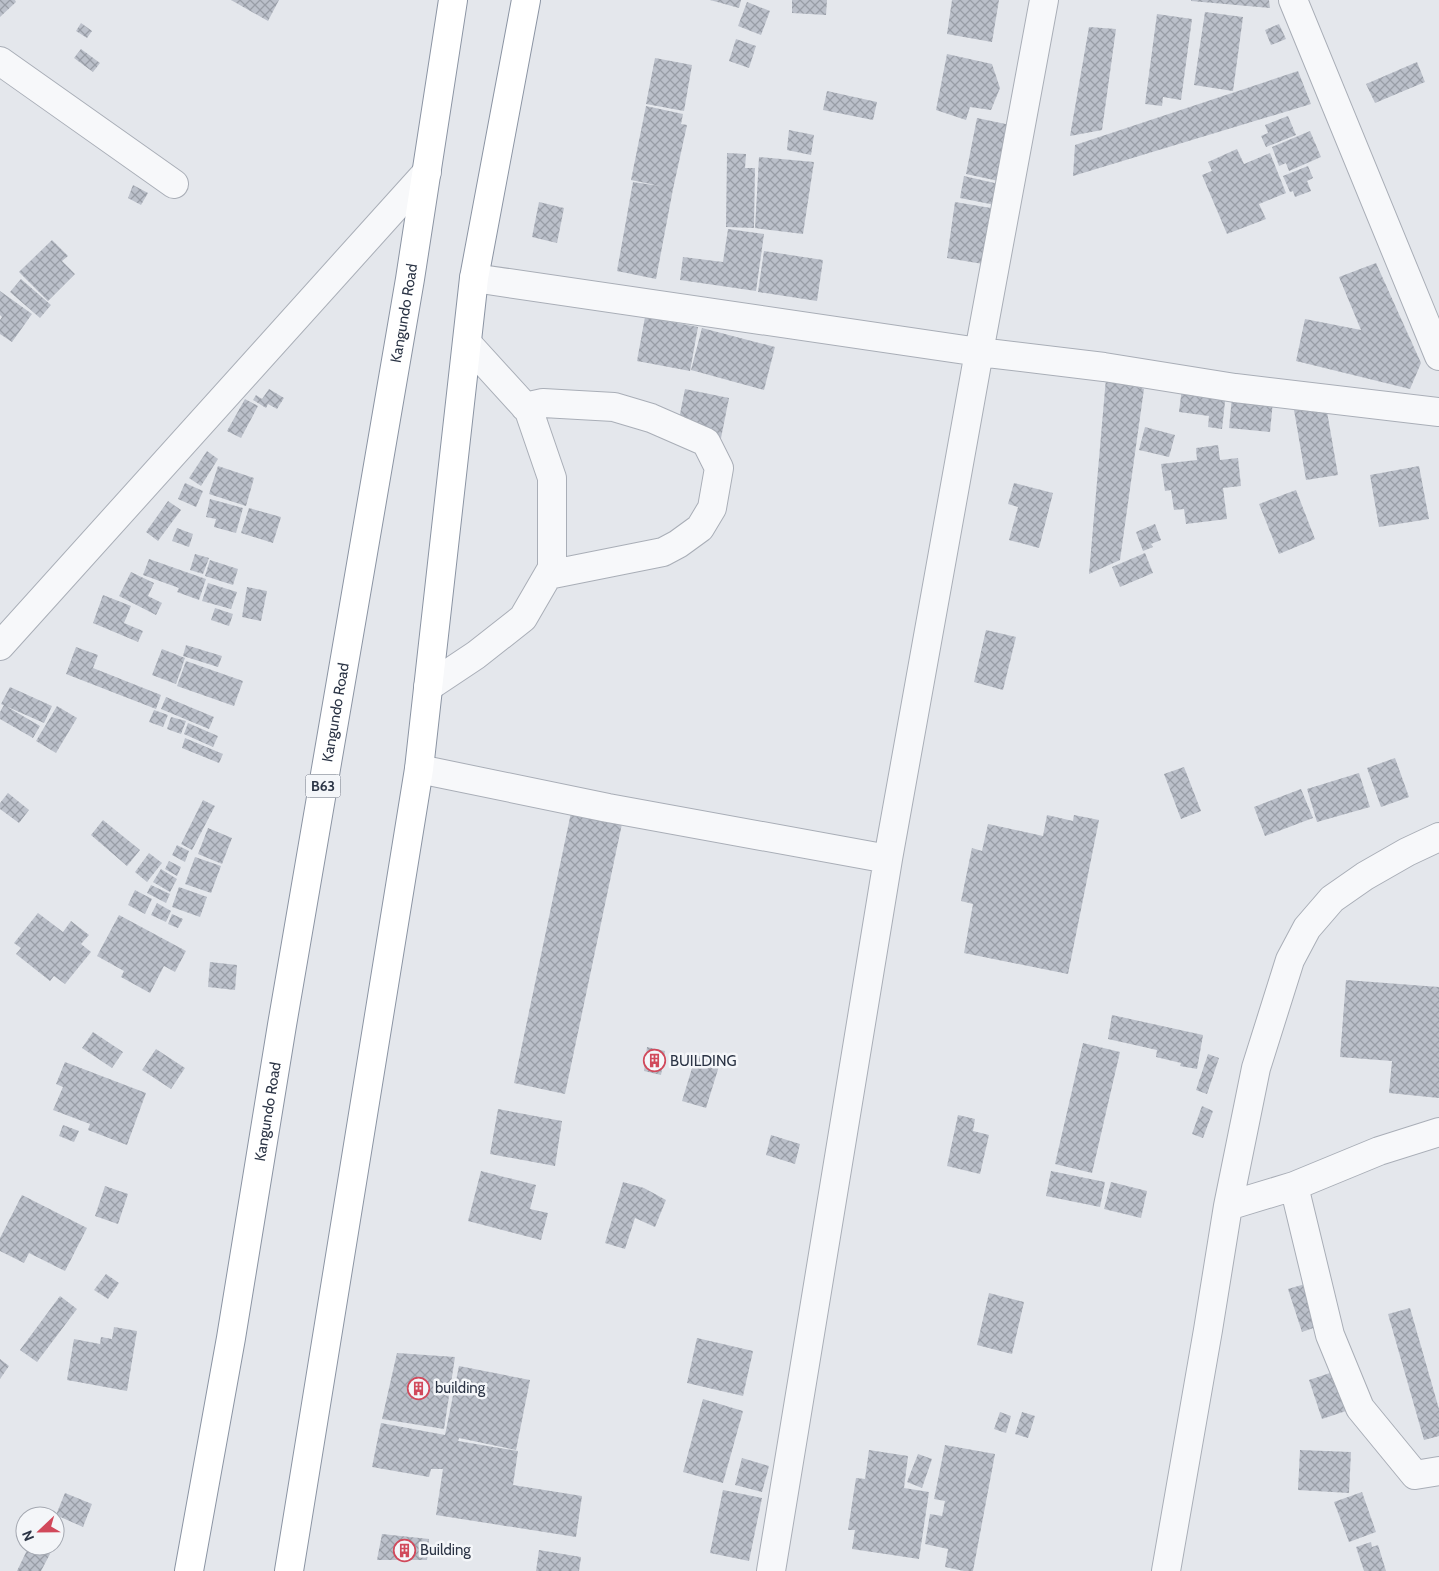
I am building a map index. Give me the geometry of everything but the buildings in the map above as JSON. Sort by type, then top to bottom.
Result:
[{"type":"highway","name":"Kangundo Road","points":[[189,1571],[231,1338],[282,1025],[428,172],[454,0]]},
{"type":"highway","points":[[289,1571],[419,769],[474,278],[526,0]]},
{"type":"street","points":[[771,1571],[888,859],[1044,0]]},
{"type":"street","points":[[1293,0],[1439,356]]},
{"type":"street","points":[[0,61],[174,184]]},
{"type":"street","points":[[0,646],[428,172]]},
{"type":"street","points":[[474,278],[979,352],[1104,367],[1234,388],[1439,412]]},
{"type":"street","points":[[428,687],[476,655],[523,618],[552,568],[552,478],[529,411],[467,343]]},
{"type":"street","points":[[525,407],[543,404],[614,407],[651,418],[706,442],[719,468],[712,508],[700,528],[678,544],[663,552],[548,575]]},
{"type":"street","points":[[419,769],[608,808],[888,859]]},
{"type":"street","points":[[1166,1571],[1228,1206],[1256,1068],[1290,960],[1307,928],[1332,899],[1365,876],[1407,852],[1439,837]]},
{"type":"street","points":[[1228,1206],[1294,1186],[1379,1151],[1439,1132]]},
{"type":"street","points":[[1294,1186],[1330,1335],[1360,1408],[1431,1477]]},
{"type":"place","name":"BUILDING","points":[[654,1061]]},
{"type":"place","name":"building","points":[[419,1388]]},
{"type":"place","name":"Building","points":[[404,1550]]}]
